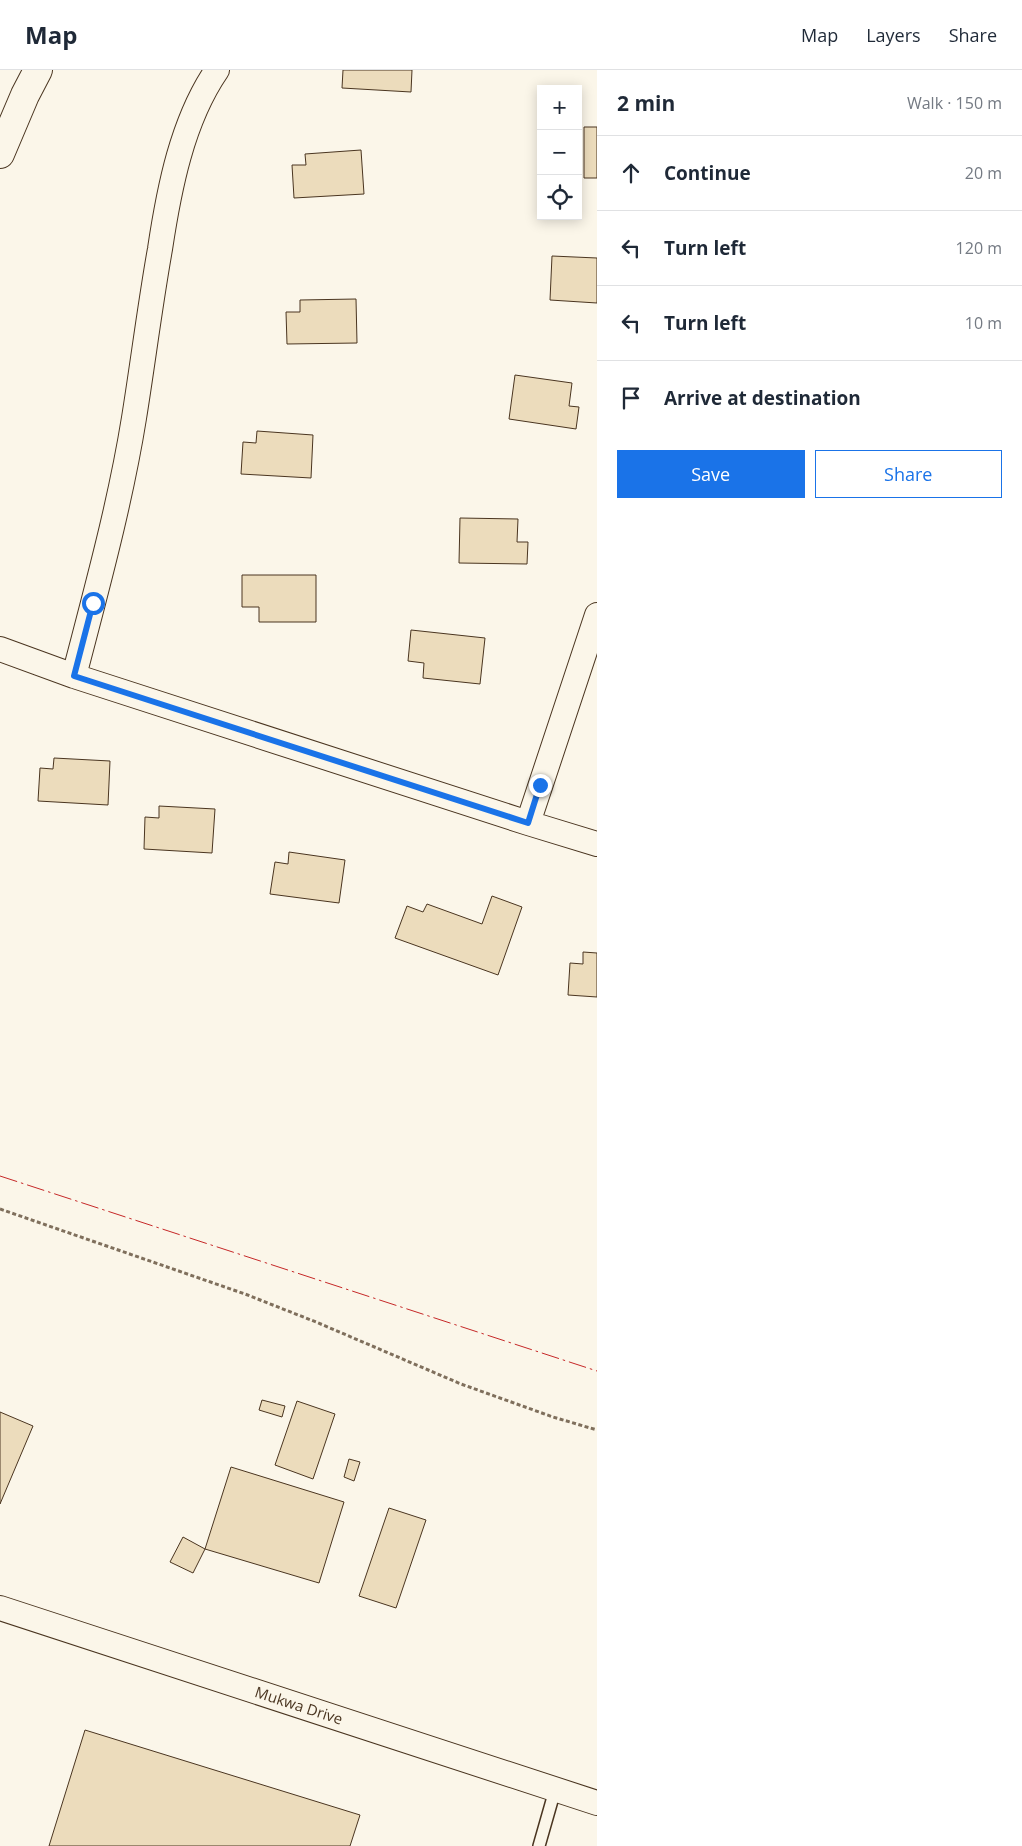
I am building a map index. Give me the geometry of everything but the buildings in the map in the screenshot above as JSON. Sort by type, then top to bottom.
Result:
[{"type":"street","points":[[0,154],[25,95],[38,70]]},
{"type":"street","points":[[74,676],[121,484],[134,419],[168,200],[186,134],[209,82],[217,70]]},
{"type":"street","points":[[528,823],[597,615]]},
{"type":"street","points":[[0,649],[74,676],[597,844]]},
{"type":"street","name":"Mukwa Drive","points":[[0,1608],[597,1804]]},
{"type":"lane","points":[[539,1846],[556,1790]]},
{"type":"path","points":[[0,1209],[246,1294],[461,1384],[552,1417],[597,1430]]},
{"type":"power","points":[[0,1176],[597,1371]]},
{"type":"route","points":[[93,603],[74,676],[528,823],[540,785]]}]
